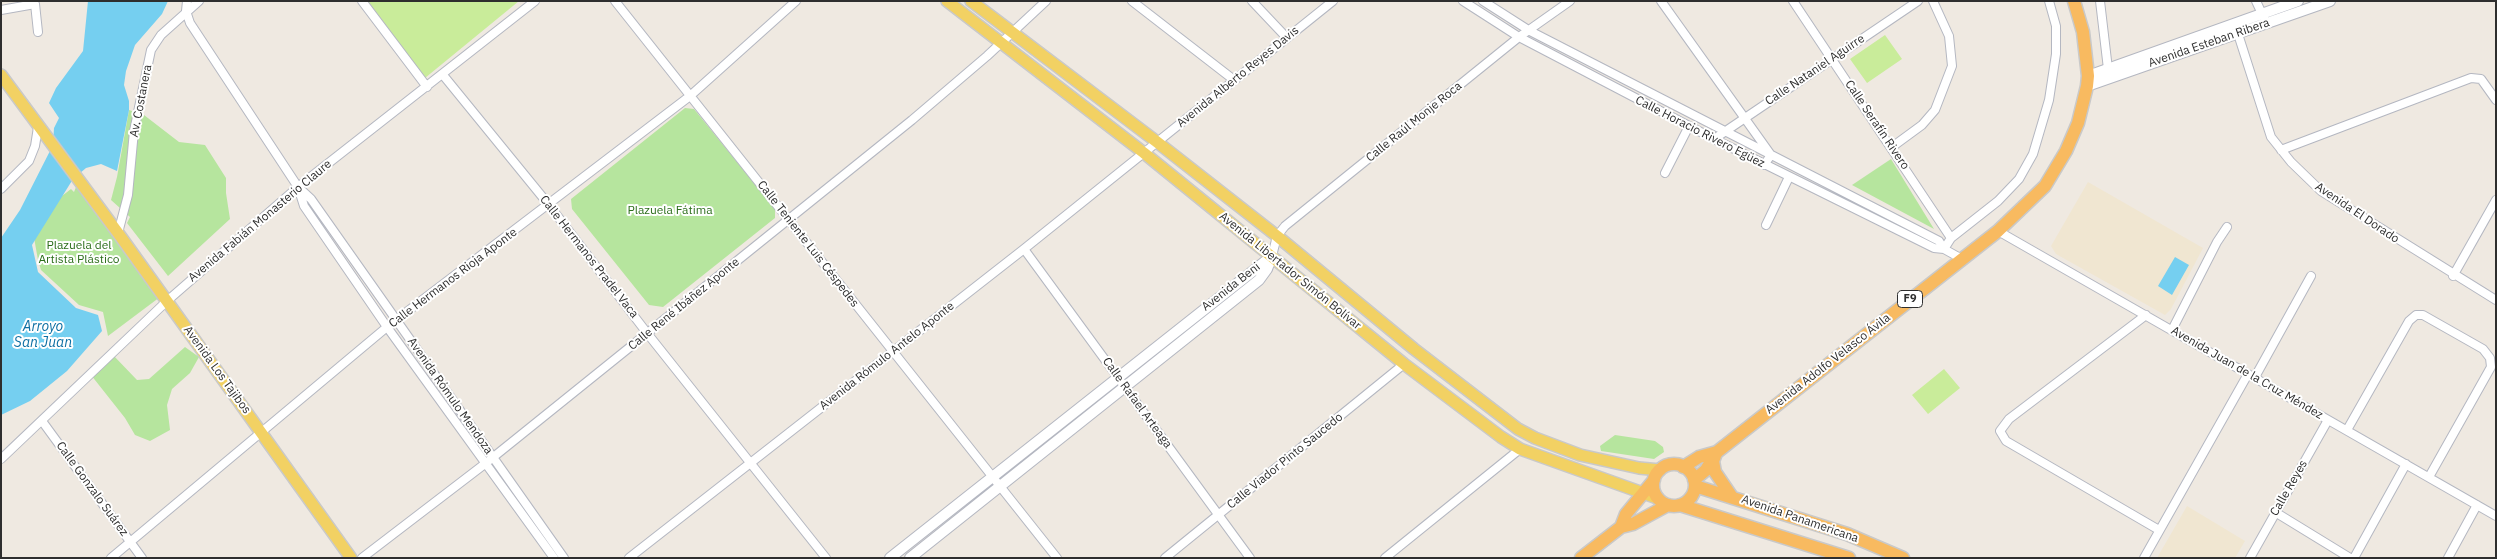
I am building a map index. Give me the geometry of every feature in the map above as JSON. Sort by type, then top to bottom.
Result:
[{"type":"highway","name":"F9","points":[[2074,1],[2082,32],[2088,81]]},
{"type":"highway","name":"Avenida Adolfo Velasco Ávila","points":[[1694,483],[1706,470],[1717,452],[1998,232],[2045,186],[2066,151],[2078,124],[2088,81]]},
{"type":"highway","name":"Avenida Adolfo Velasco Ávila","points":[[1683,467],[1699,457],[1717,452]]},
{"type":"highway","points":[[1717,452],[1713,461],[1715,472],[1732,497]]},
{"type":"highway","name":"F9","points":[[1657,475],[1673,464],[1683,467]]},
{"type":"highway","points":[[1683,467],[1694,483]]},
{"type":"highway","points":[[1620,527],[1626,514],[1657,475]]},
{"type":"highway","points":[[1581,558],[1620,527],[1633,524],[1668,503],[1654,492],[1657,475]]},
{"type":"highway","name":"F9","points":[[1668,503],[1691,498],[1694,483]]},
{"type":"highway","name":"Avenida Panamericana","points":[[1694,483],[1847,534],[1903,558]]},
{"type":"highway","name":"Avenida Panamericana","points":[[1668,503],[1850,558]]},
{"type":"main road","name":"Avenida Libertador Simón Bolívar","points":[[947,1],[1144,153],[1404,364],[1501,437],[1520,449],[1668,503]]},
{"type":"main road","name":"Avenida Libertador Simón Bolívar","points":[[971,1],[1278,236],[1414,349],[1518,429],[1535,438],[1580,455],[1639,468],[1657,475]]},
{"type":"main road","name":"Avenida Esteban Ribera","points":[[2088,81],[2238,34],[2298,1]]},
{"type":"main road","name":"Avenida Esteban Ribera","points":[[2088,81],[2108,69],[2264,19],[2330,1]]},
{"type":"main road","name":"Avenida Los Tajibos","points":[[1,75],[82,183],[352,558]]},
{"type":"main road","name":"Avenida Beni","points":[[890,558],[1272,256]]},
{"type":"main road","name":"Avenida Beni","points":[[910,558],[1259,280],[1268,269],[1272,256]]},
{"type":"street","points":[[186,11],[187,1]]},
{"type":"street","name":"Av. Costanera","points":[[118,233],[128,195],[134,131],[151,50],[161,35],[199,1]]},
{"type":"street","points":[[362,1],[426,87]]},
{"type":"street","name":"Avenida Fabián Monasterio Claure","points":[[1,459],[167,301],[298,187],[535,1]]},
{"type":"street","name":"Calle Teniente Luis Céspedes","points":[[615,1],[1057,558]]},
{"type":"street","name":"Calle Hermanos Rioja Aponte","points":[[111,558],[387,327],[690,96],[796,1]]},
{"type":"street","name":"Calle René Ibáñez Aponte","points":[[362,558],[486,463],[648,334],[912,120],[1046,1]]},
{"type":"street","points":[[1132,1],[1234,80]]},
{"type":"street","points":[[1252,1],[1287,38]]},
{"type":"street","name":"Avenida Alberto Reyes Davis","points":[[1144,153],[1333,1]]},
{"type":"street","name":"Calle Horacio Rivero Egüez","points":[[1463,1],[1519,37],[1714,140],[1934,248],[1944,249],[1962,259]]},
{"type":"street","name":"Calle Horacio Rivero Egüez","points":[[1482,1],[1530,31],[1938,241],[1944,249]]},
{"type":"street","name":"Calle Raúl Monje Roca","points":[[1272,256],[1278,236],[1285,226],[1519,37],[1570,1]]},
{"type":"street","points":[[1661,1],[1771,155],[1764,165]]},
{"type":"street","name":"Calle Serafín Rivero","points":[[1793,1],[1952,238]]},
{"type":"street","name":"Calle Nataniel Aguirre","points":[[1714,140],[1832,57],[1918,1]]},
{"type":"street","points":[[1892,147],[1922,125],[1936,110],[1952,66],[1950,36],[1933,1]]},
{"type":"street","points":[[1944,249],[1952,238],[1998,201],[2018,179],[2033,154],[2049,100],[2056,54],[2056,26],[2049,1]]},
{"type":"street","points":[[2100,1],[2108,69]]},
{"type":"street","points":[[2256,1],[2264,19]]},
{"type":"street","points":[[1,10],[35,4],[38,32]]},
{"type":"street","name":"Avenida Rómulo Mendoza","points":[[186,11],[190,23],[298,187],[311,199],[564,558]]},
{"type":"street","name":"Avenida El Dorado","points":[[2238,34],[2270,137],[2281,150],[2321,191],[2453,276],[2496,300]]},
{"type":"street","name":"Calle Hermanos Pradel Vaca","points":[[443,75],[548,205],[826,558]]},
{"type":"street","points":[[2281,150],[2471,78],[2481,79],[2496,100]]},
{"type":"street","points":[[1665,173],[1688,126]]},
{"type":"street","points":[[1,190],[29,161],[40,128]]},
{"type":"street","name":"Avenida Rómulo Antelo Aponte","points":[[629,558],[1144,153]]},
{"type":"street","points":[[1766,225],[1789,177]]},
{"type":"street","name":"Avenida Rómulo Mendoza","points":[[298,187],[304,206],[387,327],[554,558]]},
{"type":"street","points":[[2453,276],[2496,200]]},
{"type":"street","points":[[2172,330],[2217,242],[2227,227]]},
{"type":"street","name":"Avenida Juan de la Cruz Méndez","points":[[1998,232],[2496,516]]},
{"type":"street","name":"Calle Rafael Arteaga","points":[[1024,249],[1250,558]]},
{"type":"street","points":[[2144,558],[2311,276]]},
{"type":"street","points":[[2146,315],[2009,419],[2000,431],[2006,441],[2159,530]]},
{"type":"street","points":[[2347,430],[2409,321],[2416,315],[2423,315],[2483,348],[2490,358],[2490,367],[2429,477]]},
{"type":"street","name":"Calle Viador Pinto Saucedo","points":[[1164,558],[1404,364]]},
{"type":"street","name":"Calle Reyes","points":[[2250,558],[2328,420]]},
{"type":"street","name":"Calle Gonzalo Suárez","points":[[42,421],[142,558]]},
{"type":"street","points":[[1385,558],[1520,449]]},
{"type":"street","points":[[2354,558],[2406,464]]},
{"type":"street","points":[[2448,558],[2477,505]]},
{"type":"street","points":[[2275,512],[2350,558]]},
{"type":"shaded area","points":[[2088,182],[2203,248],[2171,309],[2165,315],[2056,254],[2051,246]]},
{"type":"shaded area","points":[[2187,506],[2245,541],[2235,558],[2157,558]]},
{"type":"green space","points":[[368,1],[519,1],[425,78]]},
{"type":"green space","points":[[1885,35],[1902,59],[1867,83],[1850,59]]},
{"type":"green space","name":"Plazuela Fátima","points":[[685,108],[694,109],[775,209],[775,218],[663,307],[649,305],[572,209],[571,199]]},
{"type":"green space","points":[[129,110],[144,115],[179,142],[205,145],[226,178],[230,219],[168,276],[127,223],[130,217],[111,200]]},
{"type":"green space","points":[[1891,159],[1934,229],[1852,185]]},
{"type":"green space","name":"Plazuela del Artista Plástico","points":[[76,187],[160,297],[108,336],[103,312],[79,305],[41,270],[38,260],[33,232],[58,199],[71,189],[74,192]]},
{"type":"green space","points":[[185,347],[199,357],[190,373],[172,389],[167,405],[170,430],[150,441],[135,435],[125,418],[91,375],[113,355],[137,380],[149,379]]},
{"type":"green space","points":[[1944,369],[1960,388],[1928,414],[1912,395]]},
{"type":"green space","points":[[1615,435],[1655,441],[1663,447],[1664,452],[1654,459],[1601,451],[1600,446]]},
{"type":"water","name":"Arroyo San Juan","points":[[88,1],[168,1],[162,14],[135,45],[126,71],[124,85],[129,101],[129,110],[117,171],[101,164],[86,168],[73,179],[32,245],[38,272],[76,308],[98,315],[102,331],[67,371],[30,401],[1,415],[1,238],[20,210],[53,145],[54,128],[59,118],[49,103],[56,88],[83,51]]},
{"type":"water","points":[[2175,257],[2189,265],[2172,295],[2158,286]]}]
